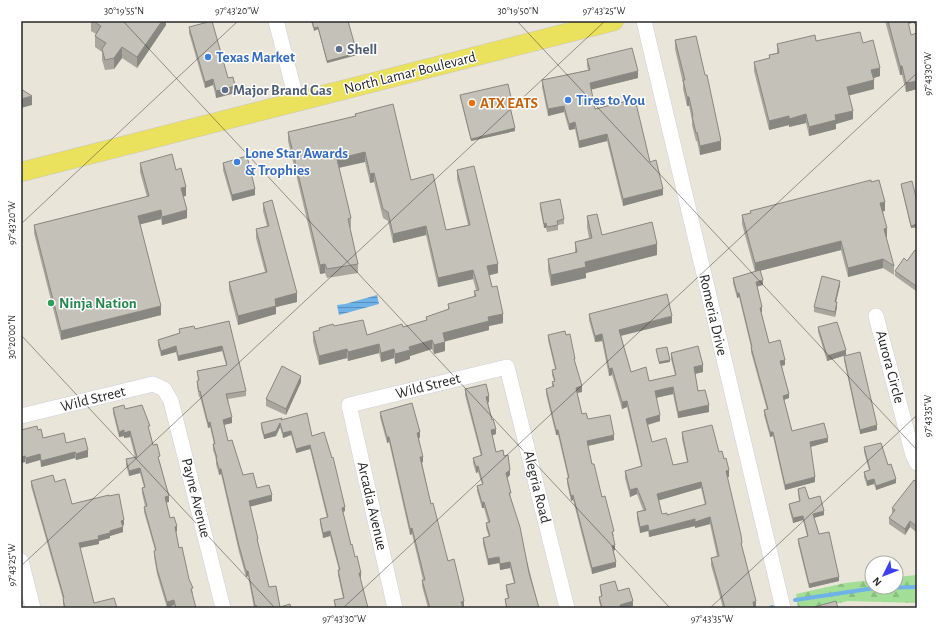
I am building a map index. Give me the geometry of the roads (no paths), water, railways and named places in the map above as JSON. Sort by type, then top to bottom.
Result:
[{"type":"main road","name":"North Lamar Boulevard","points":[[21,172],[297,102],[586,24],[614,21]]},
{"type":"street","points":[[276,21],[297,102]]},
{"type":"street","name":"Romeria Drive","points":[[644,21],[783,608]]},
{"type":"street","name":"Aurora Circle","points":[[876,316],[913,455],[917,463]]},
{"type":"street","name":"Wild Street","points":[[349,405],[506,367]]},
{"type":"street","name":"Alegria Road","points":[[506,367],[567,608]]},
{"type":"street","name":"Wild Street","points":[[21,416],[153,384],[164,389]]},
{"type":"street","name":"Payne Avenue","points":[[164,389],[171,401],[223,608]]},
{"type":"street","name":"Arcadia Avenue","points":[[349,405],[395,608]]},
{"type":"street","points":[[21,561],[33,608]]},
{"type":"water","points":[[377,295],[379,304],[339,315],[337,305]]},
{"type":"waterway","points":[[795,600],[875,588],[917,587]]},
{"type":"place","name":"Shell","points":[[339,49]]},
{"type":"place","name":"Texas Market","points":[[208,57]]},
{"type":"place","name":"Major Brand Gas","points":[[225,90]]},
{"type":"place","name":"Tires to You","points":[[568,100]]},
{"type":"place","name":"ATX EATS","points":[[472,103]]},
{"type":"place","name":"Lone Star Awards & Trophies","points":[[237,162]]},
{"type":"place","name":"Ninja Nation","points":[[51,303]]}]
